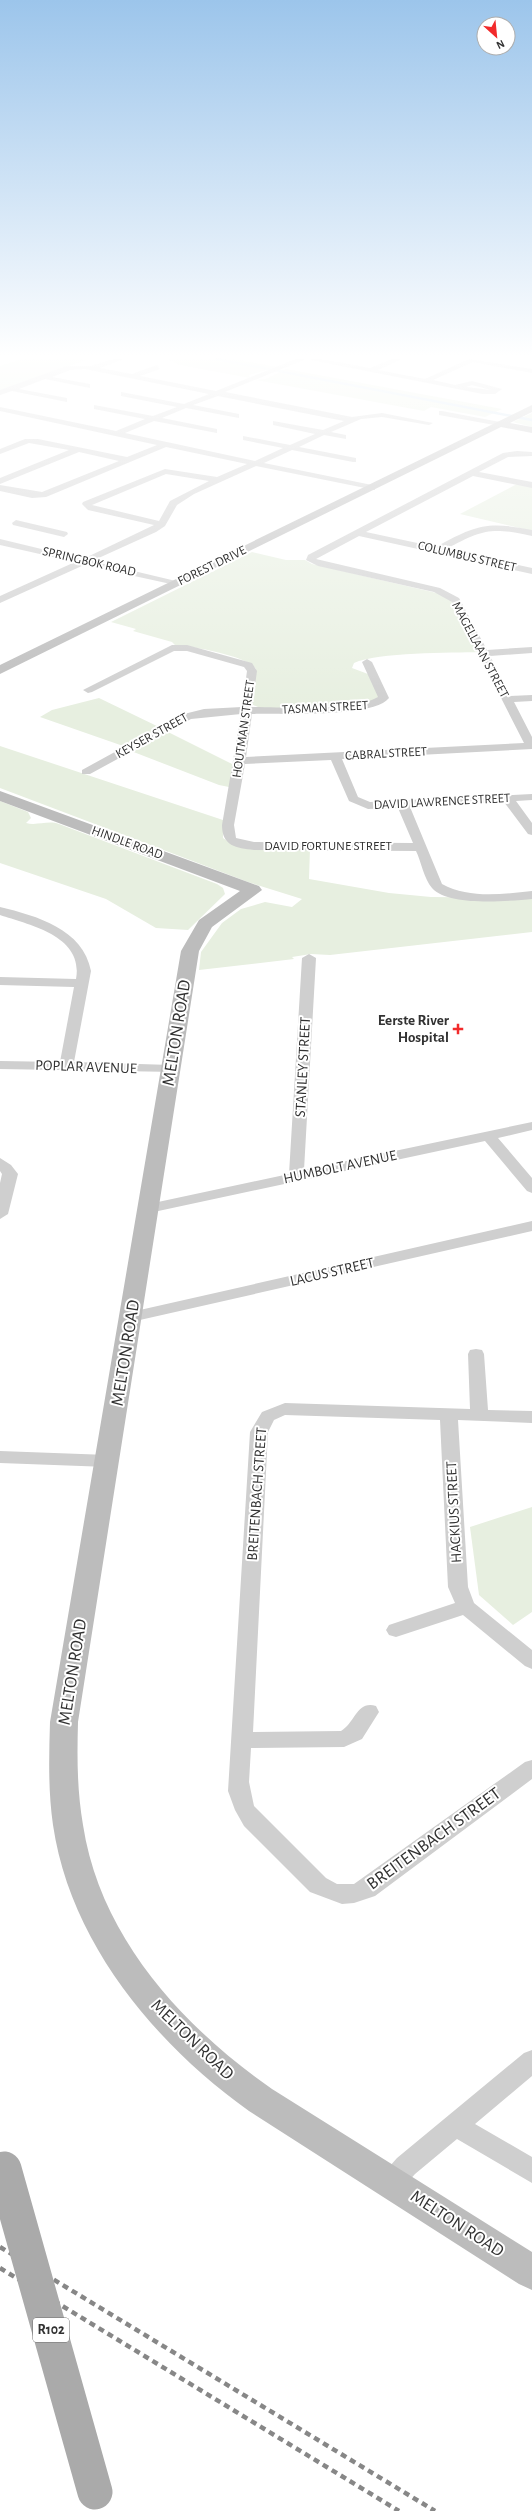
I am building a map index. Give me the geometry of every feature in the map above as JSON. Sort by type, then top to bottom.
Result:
[{"type":"main road","name":"R102","points":[[4,2169],[95,2492]]},
{"type":"street","points":[[0,481],[12,476]]},
{"type":"street","points":[[0,488],[39,495],[87,476]]},
{"type":"street","points":[[153,476],[89,502],[87,506],[162,524]]},
{"type":"street","points":[[200,476],[219,480]]},
{"type":"street","points":[[0,600],[145,534],[162,524],[173,503],[191,492],[227,476]]},
{"type":"street","points":[[317,476],[372,488]]},
{"type":"street","name":"FOREST DRIVE","points":[[0,670],[395,476]]},
{"type":"street","points":[[355,532],[465,476]]},
{"type":"street","points":[[487,476],[532,485]]},
{"type":"street","points":[[75,481],[90,484]]},
{"type":"street","points":[[102,487],[116,491]]},
{"type":"street","points":[[16,523],[64,534]]},
{"type":"street","points":[[438,550],[485,526],[500,526],[532,533]]},
{"type":"street","points":[[21,546],[52,531]]},
{"type":"street","name":"COLUMBUS STREET","points":[[355,532],[532,571]]},
{"type":"street","name":"MAGELLAAN STREET","points":[[355,532],[313,554],[311,560],[437,590],[456,600],[482,654],[532,746]]},
{"type":"street","name":"SPRINGBOK ROAD","points":[[0,542],[86,561],[177,584]]},
{"type":"street","name":"HOUTMAN STREET","points":[[88,690],[165,650],[186,648],[243,663],[251,667],[240,761],[227,835],[235,843]]},
{"type":"street","points":[[482,654],[532,650]]},
{"type":"street","name":"TASMAN STREET","points":[[246,711],[363,707],[379,704],[384,698],[367,662]]},
{"type":"street","points":[[506,700],[532,698]]},
{"type":"street","name":"KEYSER STREET","points":[[86,772],[193,714],[209,711],[246,711]]},
{"type":"street","name":"CABRAL STREET","points":[[240,761],[532,746]]},
{"type":"street","name":"DAVID LAWRENCE STREET","points":[[335,756],[355,801],[368,806],[532,797]]},
{"type":"street","name":"HINDLE ROAD","points":[[0,796],[253,890]]},
{"type":"street","points":[[508,799],[532,831]]},
{"type":"street","points":[[403,805],[422,847],[437,886],[443,891],[466,896],[532,895]]},
{"type":"street","name":"DAVID FORTUNE STREET","points":[[235,843],[254,846],[422,847]]},
{"type":"street","name":"MELTON ROAD","points":[[253,890],[212,917],[194,942],[190,951],[108,1461],[64,1722],[62,1792],[67,1825],[79,1874],[104,1931],[134,1980],[174,2028],[201,2054],[262,2100],[532,2272]]},
{"type":"street","points":[[0,911],[52,930],[68,940],[82,958],[84,971],[66,1066]]},
{"type":"street","name":"STANLEY STREET","points":[[296,1176],[309,958]]},
{"type":"street","points":[[0,981],[81,983]]},
{"type":"street","name":"POPLAR AVENUE","points":[[0,1065],[171,1069]]},
{"type":"street","name":"HUMBOLT AVENUE","points":[[149,1208],[532,1126]]},
{"type":"street","points":[[488,1135],[532,1188]]},
{"type":"street","points":[[0,1163],[10,1174],[0,1214]]},
{"type":"street","name":"LACUS STREET","points":[[131,1317],[532,1226]]},
{"type":"street","points":[[476,1354],[479,1415]]},
{"type":"street","name":"BREITENBACH STREET","points":[[532,1417],[285,1409],[268,1414],[263,1419],[259,1432],[242,1740],[237,1790],[244,1811],[260,1829],[318,1885],[328,1891],[342,1895],[353,1895],[367,1889],[532,1768]]},
{"type":"street","name":"HACKIUS STREET","points":[[449,1415],[458,1587],[466,1608]]},
{"type":"street","points":[[0,1457],[108,1461]]},
{"type":"street","points":[[396,1630],[466,1608],[532,1661]]},
{"type":"street","points":[[242,1740],[344,1739],[355,1732],[369,1712]]},
{"type":"street","points":[[392,2182],[406,2166],[532,2061]]},
{"type":"street","points":[[455,2125],[532,2171]]},
{"type":"green space","points":[[517,484],[532,487],[532,531],[460,514]]},
{"type":"green space","points":[[252,552],[286,560],[305,560],[312,564],[441,594],[451,601],[480,652],[397,655],[365,659],[354,663],[352,668],[368,674],[380,697],[367,704],[265,710],[251,704],[256,669],[251,664],[218,652],[175,645],[172,642],[133,631],[136,629],[111,622]]},
{"type":"green space","points":[[99,698],[161,728],[126,747],[40,717],[52,710]]},
{"type":"green space","points":[[166,731],[234,765],[229,787],[219,785],[131,751]]},
{"type":"green space","points":[[0,746],[223,820],[223,838],[233,845],[310,848],[309,879],[389,893],[431,897],[532,898],[532,932],[330,955],[311,954],[292,957],[294,959],[199,970],[201,952],[222,923],[241,909],[265,902],[292,907],[302,899],[248,882],[0,788]]},
{"type":"green space","points":[[0,801],[28,812],[31,818],[26,823],[59,824],[217,884],[223,888],[225,894],[188,930],[156,928],[106,899],[0,863]]},
{"type":"green space","points":[[532,1507],[532,1612],[513,1625],[479,1595],[470,1527]]},
{"type":"railway","points":[[0,2247],[435,2511]]},
{"type":"railway","points":[[0,2268],[399,2511]]},
{"type":"place","name":"Eerste River Hospital","points":[[458,1029]]}]
